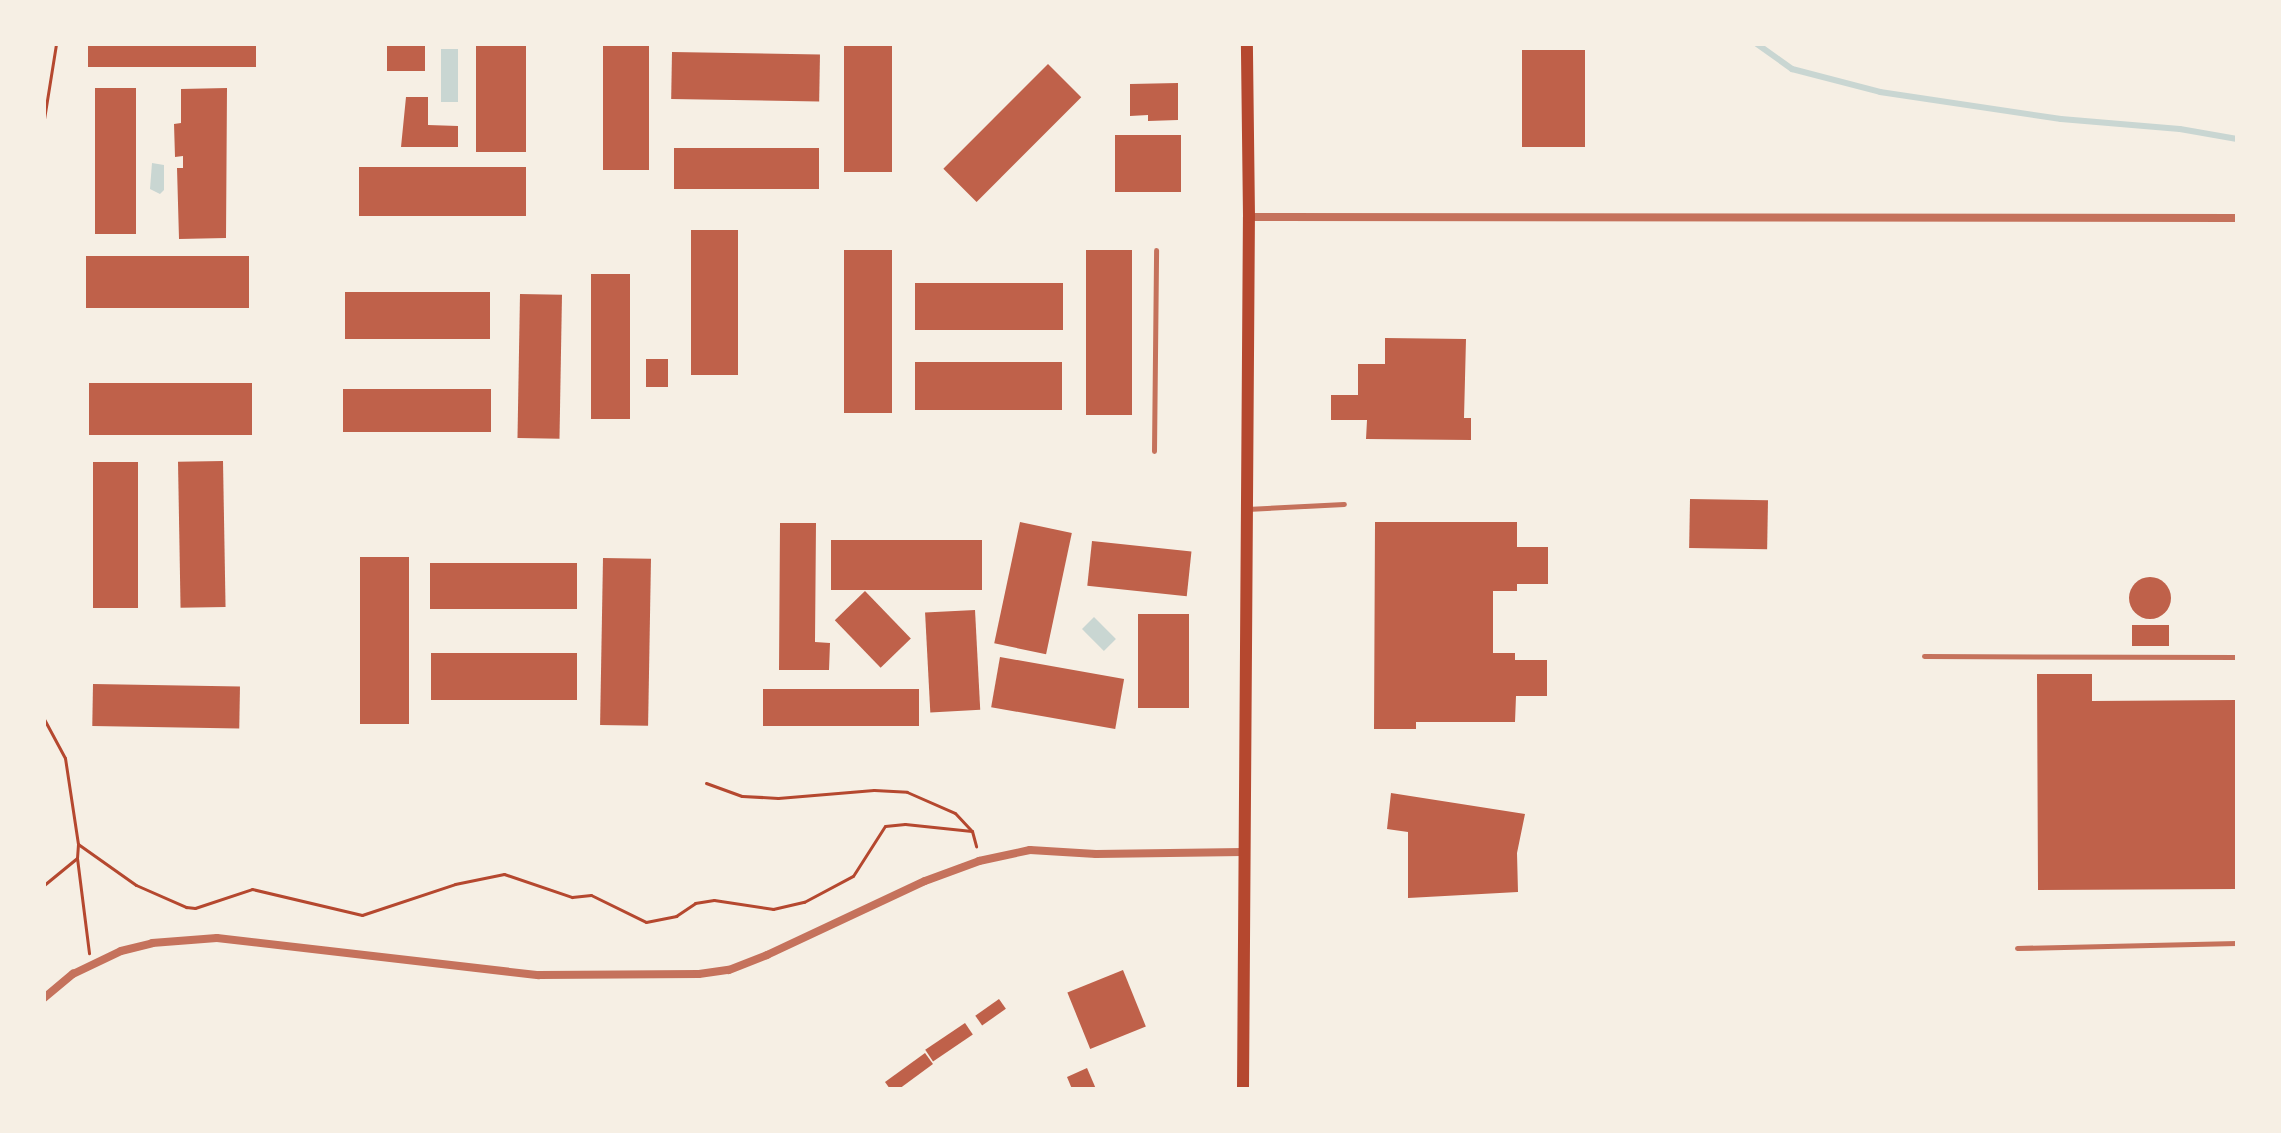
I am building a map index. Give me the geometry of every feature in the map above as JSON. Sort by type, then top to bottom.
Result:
[{"type":"main road","points":[[1243,1089],[1249,217],[1247,44]]},
{"type":"street","points":[[1249,217],[2237,218]]},
{"type":"street","points":[[44,998],[90,964],[121,951],[152,943],[217,938],[539,975],[699,974],[729,970],[767,955],[925,881],[979,861],[1030,850],[1096,854],[1243,852]]},
{"type":"lane","points":[[1154,451],[1156,250]]},
{"type":"lane","points":[[1246,509],[1344,504]]},
{"type":"lane","points":[[1924,656],[2237,657]]},
{"type":"lane","points":[[2017,948],[2237,943]]},
{"type":"path","points":[[44,119],[56,44]]},
{"type":"path","points":[[44,719],[65,758],[78,844],[90,964]]},
{"type":"path","points":[[706,783],[742,796],[778,798],[874,790],[907,792],[955,813],[972,831],[979,861]]},
{"type":"path","points":[[78,844],[136,885],[186,907],[195,908],[252,889],[362,915],[455,884],[504,874],[572,897],[591,895],[646,922],[676,916],[695,903],[714,900],[773,909],[804,902],[853,876],[872,850],[874,838],[885,826],[905,824],[972,831]]},
{"type":"path","points":[[44,885],[77,858]]},
{"type":"shaded area","points":[[441,49],[458,49],[458,102],[441,102]]},
{"type":"shaded area","points":[[152,163],[164,165],[164,190],[160,194],[150,189]]},
{"type":"shaded area","points":[[1094,617],[1116,639],[1104,651],[1082,629]]},
{"type":"building","points":[[88,44],[256,44],[256,67],[88,67]]},
{"type":"building","points":[[387,44],[425,44],[425,71],[387,71]]},
{"type":"building","points":[[476,44],[526,44],[526,152],[476,152]]},
{"type":"building","points":[[603,44],[649,44],[649,170],[603,170]]},
{"type":"building","points":[[844,44],[892,44],[892,172],[844,172]]},
{"type":"building","points":[[1522,50],[1585,50],[1585,147],[1522,147]]},
{"type":"building","points":[[672,52],[820,55],[819,102],[671,99]]},
{"type":"building","points":[[1048,64],[1081,97],[977,202],[943,169]]},
{"type":"building","points":[[1178,83],[1178,120],[1148,121],[1148,115],[1130,116],[1130,84]]},
{"type":"building","points":[[95,88],[136,88],[136,234],[95,234]]},
{"type":"building","points":[[227,88],[226,238],[179,239],[177,168],[183,168],[183,156],[175,157],[174,124],[181,123],[181,89]]},
{"type":"building","points":[[406,97],[428,97],[428,125],[458,126],[458,147],[401,147]]},
{"type":"building","points":[[1115,135],[1181,135],[1181,192],[1115,192]]},
{"type":"building","points":[[674,148],[819,148],[819,189],[674,189]]},
{"type":"building","points":[[359,167],[526,167],[526,216],[359,216]]},
{"type":"building","points":[[691,230],[738,230],[738,375],[691,375]]},
{"type":"building","points":[[844,250],[892,250],[892,413],[844,413]]},
{"type":"building","points":[[1086,250],[1132,250],[1132,415],[1086,415]]},
{"type":"building","points":[[86,256],[249,256],[249,308],[86,308]]},
{"type":"building","points":[[591,274],[630,274],[630,419],[591,419]]},
{"type":"building","points":[[915,283],[1063,283],[1063,330],[915,330]]},
{"type":"building","points":[[345,292],[490,292],[490,339],[345,339]]},
{"type":"building","points":[[520,294],[562,295],[559,439],[517,438]]},
{"type":"building","points":[[1385,338],[1466,339],[1464,418],[1471,418],[1471,440],[1366,439],[1367,420],[1331,420],[1331,395],[1358,395],[1358,364],[1385,364]]},
{"type":"building","points":[[646,359],[668,359],[668,387],[646,387]]},
{"type":"building","points":[[915,362],[1062,362],[1062,410],[915,410]]},
{"type":"building","points":[[89,383],[252,383],[252,435],[89,435]]},
{"type":"building","points":[[343,389],[491,389],[491,432],[343,432]]},
{"type":"building","points":[[223,461],[226,607],[181,608],[178,462]]},
{"type":"building","points":[[93,462],[138,462],[138,608],[93,608]]},
{"type":"building","points":[[1690,499],[1768,500],[1767,549],[1689,548]]},
{"type":"building","points":[[1020,522],[1072,533],[1046,654],[994,643]]},
{"type":"building","points":[[1375,522],[1517,522],[1517,547],[1548,547],[1548,584],[1517,584],[1517,591],[1493,591],[1493,653],[1515,653],[1515,660],[1547,660],[1547,696],[1516,696],[1515,722],[1416,722],[1416,729],[1374,729]]},
{"type":"building","points":[[780,523],[816,523],[815,642],[830,643],[829,670],[779,670]]},
{"type":"building","points":[[831,540],[982,540],[982,590],[831,590]]},
{"type":"building","points":[[1092,541],[1191,551],[1187,596],[1087,586]]},
{"type":"building","points":[[360,557],[409,557],[409,724],[360,724]]},
{"type":"building","points":[[603,558],[651,559],[648,726],[600,725]]},
{"type":"building","points":[[430,563],[577,563],[577,609],[430,609]]},
{"type":"building","points":[[2150,577],[2165,583],[2171,598],[2165,613],[2150,619],[2135,613],[2129,598],[2135,583]]},
{"type":"building","points":[[865,591],[911,638],[881,668],[835,620]]},
{"type":"building","points":[[975,610],[980,710],[930,712],[925,613]]},
{"type":"building","points":[[1138,614],[1189,614],[1189,708],[1138,708]]},
{"type":"building","points":[[2132,625],[2169,625],[2169,646],[2132,646]]},
{"type":"building","points":[[431,653],[577,653],[577,700],[431,700]]},
{"type":"building","points":[[1000,657],[1124,679],[1115,729],[991,707]]},
{"type":"building","points":[[2037,674],[2092,674],[2092,701],[2237,700],[2237,889],[2038,890]]},
{"type":"building","points":[[93,684],[240,687],[239,729],[92,726]]},
{"type":"building","points":[[763,689],[919,689],[919,726],[763,726]]},
{"type":"building","points":[[1391,793],[1525,814],[1517,853],[1518,892],[1408,898],[1408,832],[1387,829]]},
{"type":"building","points":[[1123,970],[1146,1027],[1090,1049],[1067,992]]},
{"type":"building","points":[[999,999],[1006,1009],[982,1025],[975,1016]]},
{"type":"building","points":[[965,1023],[973,1035],[933,1061],[925,1050]]},
{"type":"building","points":[[925,1053],[933,1064],[899,1089],[890,1089],[885,1082]]},
{"type":"building","points":[[1087,1068],[1096,1089],[1072,1089],[1067,1077]]},
{"type":"waterway","points":[[1757,44],[1792,69],[1880,92],[2061,119],[2180,129],[2237,139]]}]
